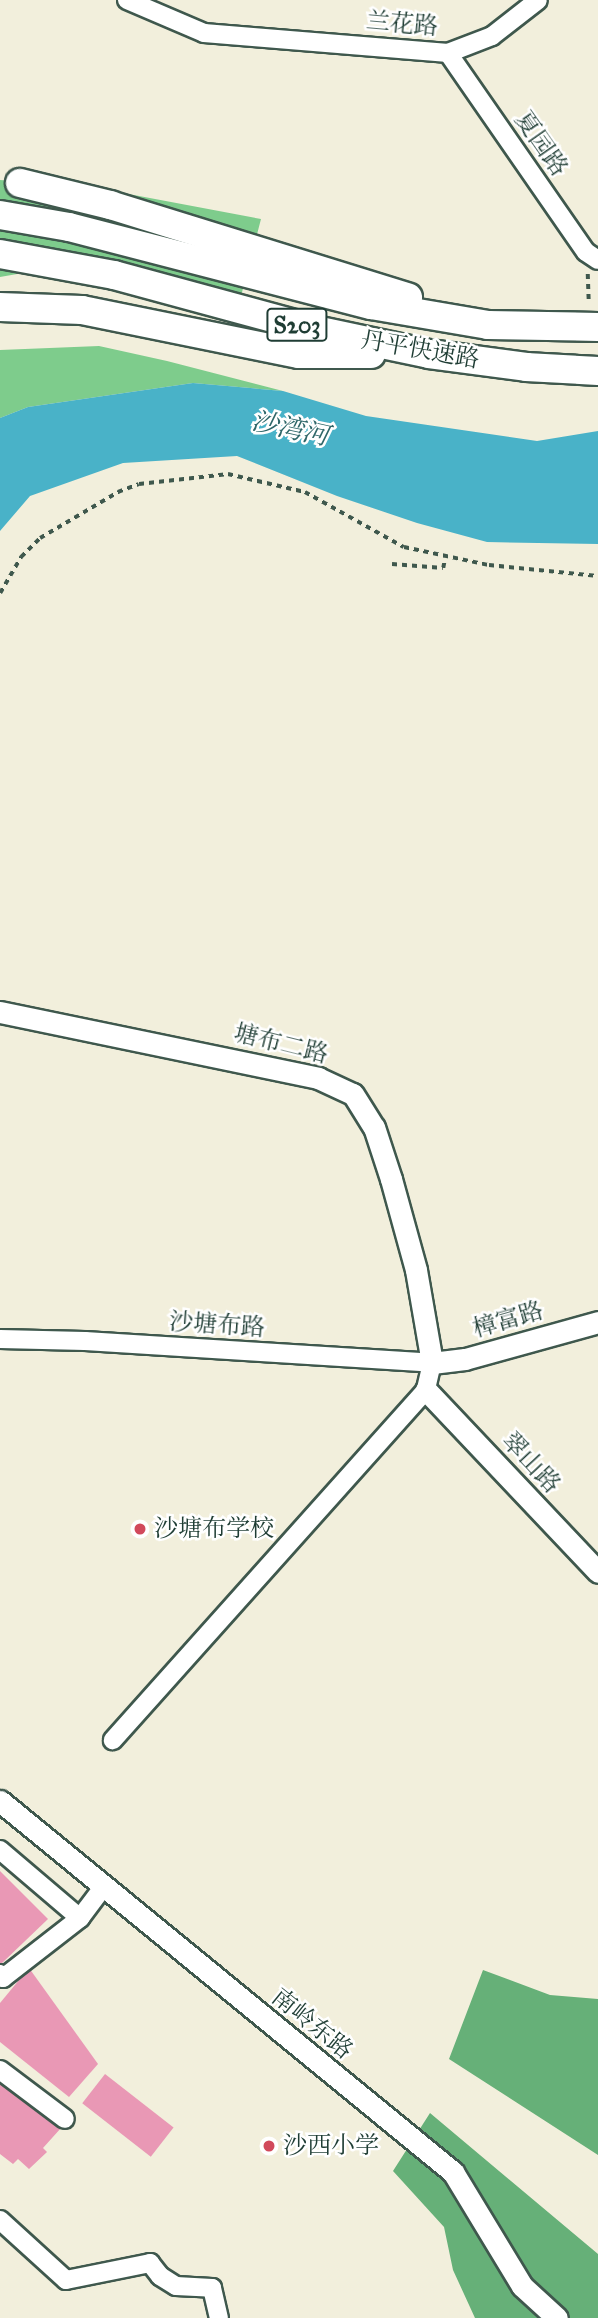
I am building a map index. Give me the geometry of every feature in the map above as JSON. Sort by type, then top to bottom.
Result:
[{"type":"highway","points":[[20,183],[122,209],[411,298],[494,313],[595,319]]},
{"type":"highway","name":"丹平快速路","points":[[0,215],[69,227],[371,305],[488,325],[595,319]]},
{"type":"highway","name":"丹平快速路","points":[[0,254],[114,275],[320,331],[429,354],[526,367],[598,371]]},
{"type":"highway","points":[[0,307],[82,310],[299,354],[429,354]]},
{"type":"street","name":"兰花路","points":[[127,0],[204,33],[448,53],[492,36],[538,0]]},
{"type":"street","name":"夏园路","points":[[448,53],[592,256]]},
{"type":"street","name":"塘布二路","points":[[0,1012],[318,1078],[353,1094],[374,1127],[391,1179],[416,1270],[432,1363]]},
{"type":"street","name":"樟富路","points":[[432,1363],[466,1359],[598,1322]]},
{"type":"street","name":"沙塘布路","points":[[0,1339],[85,1340],[432,1363]]},
{"type":"street","points":[[113,1740],[426,1390],[432,1363]]},
{"type":"street","name":"翠山路","points":[[426,1390],[598,1572]]},
{"type":"street","name":"南岭东路","points":[[0,1801],[453,2172],[522,2286],[556,2318]]},
{"type":"street","points":[[0,1850],[80,1918]]},
{"type":"street","points":[[1,1978],[80,1918],[103,1888]]},
{"type":"street","points":[[0,2070],[65,2119]]},
{"type":"street","points":[[0,2220],[66,2280],[150,2263],[160,2276],[176,2286],[212,2288],[219,2318]]},
{"type":"path","points":[[592,256],[595,319]]},
{"type":"path","points":[[0,593],[21,557],[40,538],[118,492],[139,484],[228,474],[305,492],[404,547],[489,565],[598,576]]},
{"type":"path","points":[[392,564],[443,568],[445,557]]},
{"type":"green space","points":[[0,180],[86,186],[261,219],[240,300],[91,261],[0,277]]},
{"type":"green space","points":[[99,346],[283,391],[193,383],[28,407],[0,418],[0,350]]},
{"type":"green space","points":[[483,1970],[550,1995],[598,1999],[598,2155],[449,2059]]},
{"type":"green space","points":[[430,2113],[598,2254],[598,2318],[475,2318],[453,2270],[444,2227],[393,2171]]},
{"type":"water","name":"沙湾河","points":[[193,383],[283,391],[366,416],[537,441],[598,431],[598,544],[487,542],[417,523],[337,496],[237,456],[123,463],[30,496],[0,531],[0,418],[28,407]]},
{"type":"building","points":[[0,1871],[48,1919],[0,1965]]},
{"type":"building","points":[[29,1968],[98,2064],[69,2097],[0,2042],[0,2003]]},
{"type":"building","points":[[105,2074],[174,2128],[151,2157],[82,2103]]},
{"type":"building","points":[[0,2082],[61,2128],[43,2148],[47,2152],[29,2169],[18,2159],[13,2164],[0,2154]]},
{"type":"place","name":"沙塘布学校","points":[[140,1529]]},
{"type":"place","name":"沙西小学","points":[[269,2146]]}]
